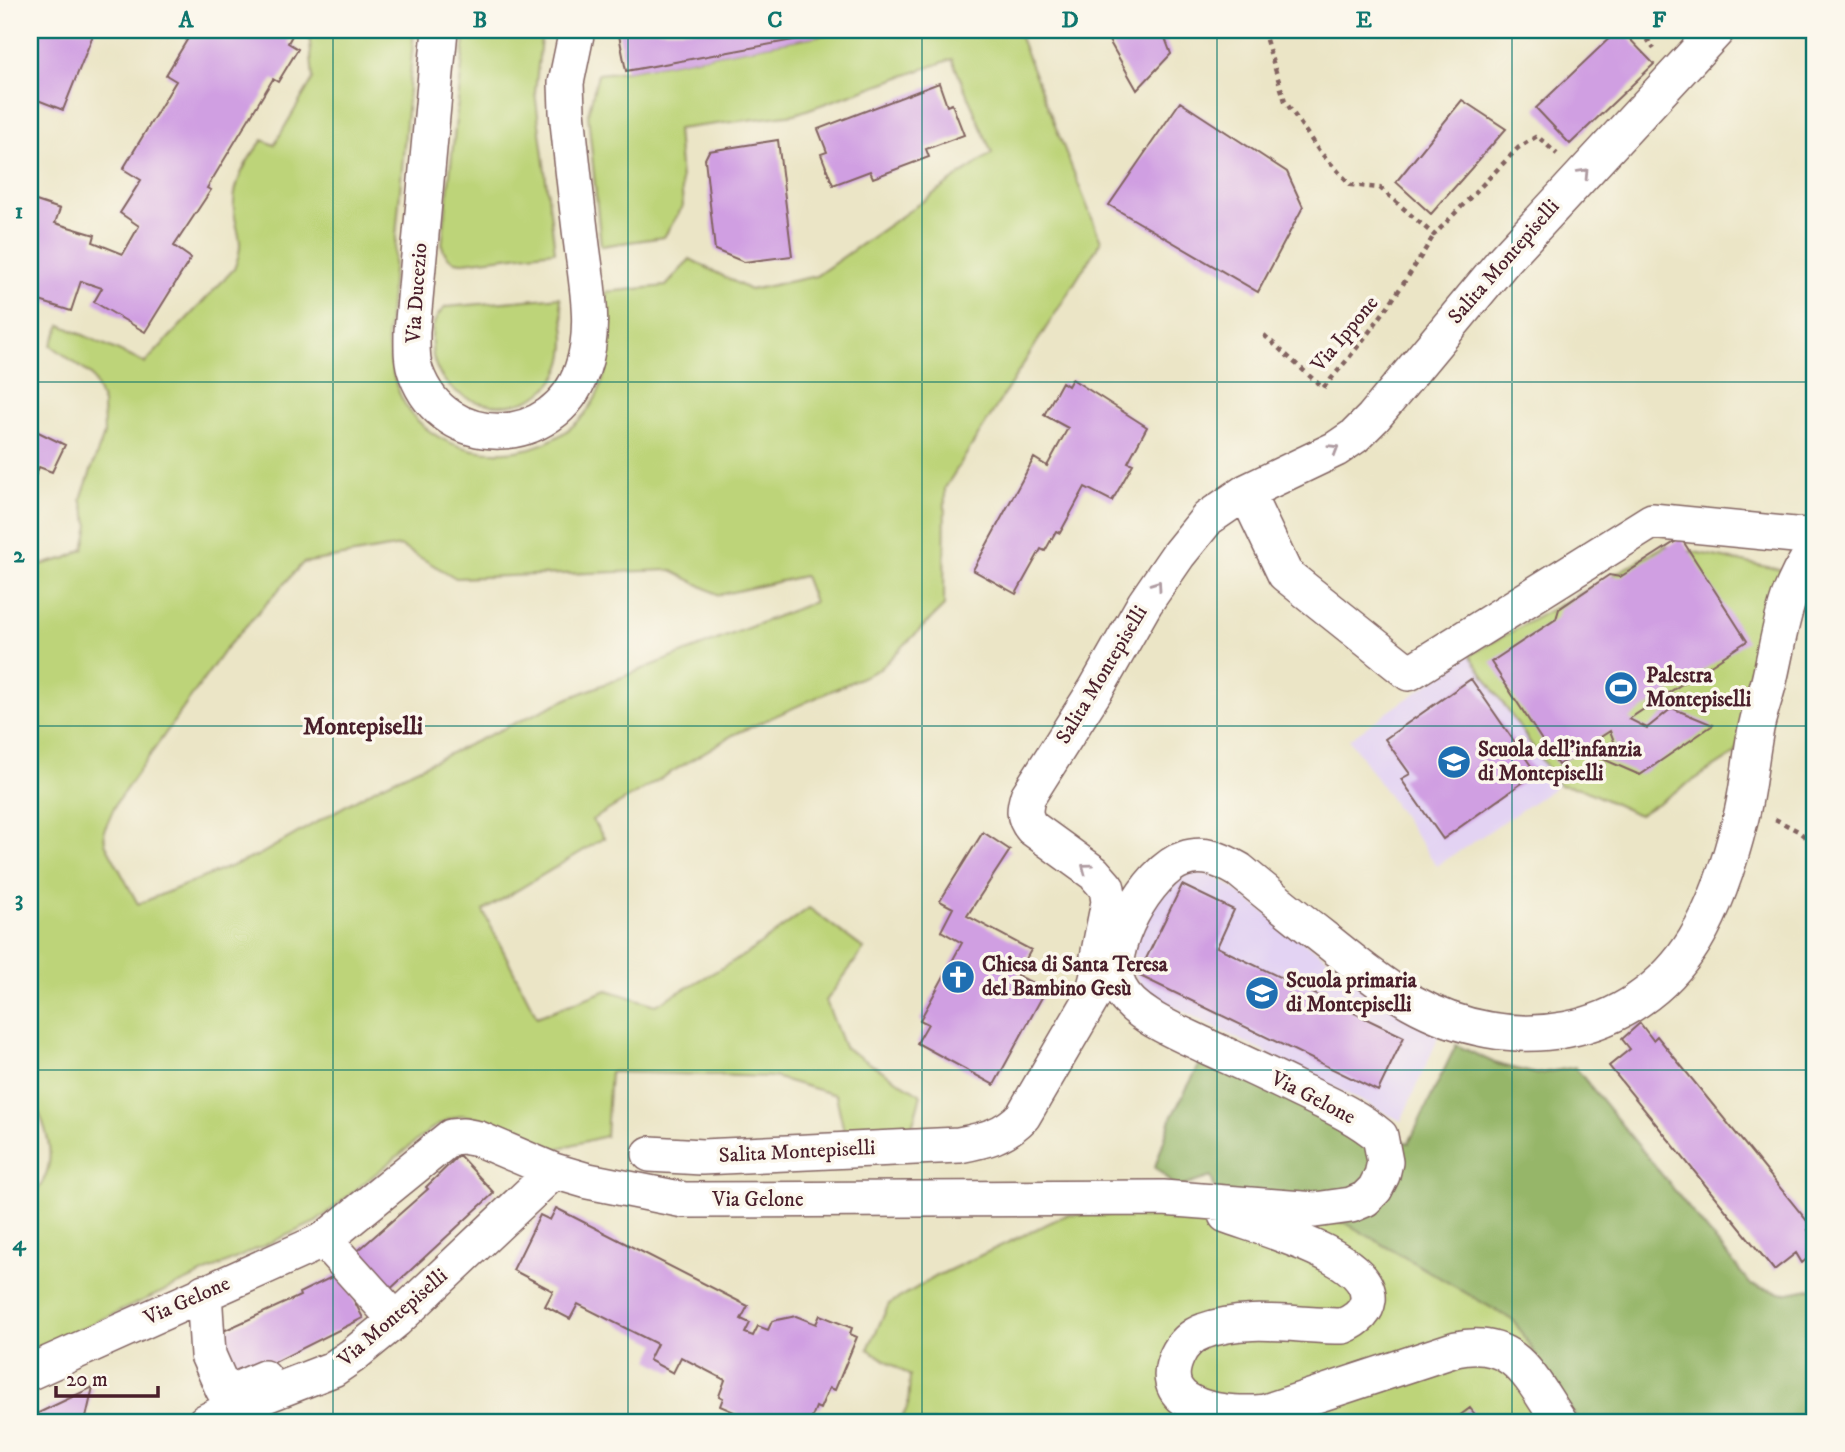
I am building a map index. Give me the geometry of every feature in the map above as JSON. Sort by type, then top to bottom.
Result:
[{"type":"street","name":"Via Ducezio","points":[[440,30],[412,354],[421,385],[438,408],[460,423],[482,430],[505,431],[537,423],[560,406],[576,386],[588,348],[588,298],[566,83],[577,30]]},
{"type":"street","name":"Salita Montepiselli","points":[[650,1154],[702,1157],[959,1145],[999,1136],[1012,1128],[1023,1116],[1107,972],[1098,957],[1109,902],[1107,888],[1094,873],[1032,828],[1025,818],[1028,796],[1096,689],[1144,603],[1208,518],[1246,492],[1312,462],[1355,436],[1373,418],[1504,259],[1717,30]]},
{"type":"street","points":[[1246,492],[1285,573],[1409,673],[1652,521],[1815,537]]},
{"type":"street","points":[[1107,972],[1138,904],[1159,874],[1182,859],[1209,857],[1224,861],[1239,870],[1391,990],[1457,1023],[1506,1034],[1531,1035],[1583,1026],[1607,1018],[1666,976],[1694,942],[1714,901],[1741,817],[1756,730],[1770,678],[1781,618],[1797,577],[1815,550]]},
{"type":"street","name":"Via Gelone","points":[[30,1372],[324,1240],[451,1138],[463,1136],[479,1139],[554,1171],[656,1196],[704,1201],[1163,1198],[1314,1210],[1351,1205],[1365,1199],[1375,1189],[1385,1162],[1380,1136],[1348,1113],[1147,1015],[1132,1003],[1107,972]]},
{"type":"street","name":"Via Montepiselli","points":[[205,1422],[230,1409],[333,1369],[352,1356],[396,1320],[554,1171]]},
{"type":"street","points":[[1194,1202],[1253,1226],[1294,1238],[1338,1260],[1362,1281],[1368,1301],[1356,1321],[1343,1326],[1231,1324],[1202,1332],[1188,1340],[1178,1352],[1174,1364],[1173,1378],[1178,1392],[1188,1401],[1216,1412],[1240,1415],[1265,1412],[1472,1345],[1502,1350],[1515,1360],[1560,1422]]},
{"type":"street","points":[[324,1240],[396,1320]]},
{"type":"street","points":[[204,1292],[208,1355],[223,1389],[231,1392],[336,1346],[352,1356]]},
{"type":"path","points":[[1263,30],[1285,101],[1319,151],[1351,185],[1380,188],[1434,235],[1518,148],[1537,136],[1569,164],[1585,149],[1597,159]]},
{"type":"path","name":"Via Ippone","points":[[1264,335],[1323,387],[1362,344],[1403,288],[1434,235]]},
{"type":"shaded area","name":"Scuola dell'infanzia di Montepiselli","points":[[1470,655],[1559,785],[1437,866],[1349,739]]},
{"type":"shaded area","name":"Scuola primaria di Montepiselli","points":[[1189,872],[1211,875],[1229,885],[1305,943],[1440,1034],[1401,1121],[1159,999],[1144,988],[1133,972],[1134,944],[1152,905]]},
{"type":"green space","points":[[309,30],[414,30],[387,340],[391,365],[406,406],[425,427],[449,442],[476,450],[504,452],[531,448],[557,437],[579,420],[596,397],[607,359],[609,332],[606,292],[666,286],[690,259],[750,290],[816,276],[992,153],[952,59],[795,114],[677,129],[683,206],[664,237],[601,246],[588,114],[598,74],[850,30],[1017,30],[1101,241],[945,488],[944,606],[880,669],[733,735],[592,820],[604,838],[483,911],[537,1017],[607,990],[656,1005],[748,953],[809,908],[864,949],[826,1001],[844,1047],[921,1095],[909,1137],[847,1145],[836,1095],[774,1077],[610,1072],[606,1136],[552,1150],[480,1118],[462,1115],[448,1120],[431,1129],[316,1222],[30,1352],[30,1199],[47,1173],[49,1147],[42,1120],[30,1092],[30,571],[36,566],[67,558],[84,549],[89,525],[81,499],[104,434],[103,403],[92,376],[51,345],[61,325],[145,363],[234,269],[240,245],[234,210],[238,181],[251,155],[263,140],[274,145],[313,79]],"holes":[[[400,546],[456,578],[670,570],[719,595],[804,576],[814,602],[569,698],[380,786],[259,855],[138,904],[105,843],[104,831],[116,803],[226,648],[303,563]]]},
{"type":"green space","points":[[466,30],[542,30],[535,92],[555,251],[464,262],[452,260],[443,249]]},
{"type":"green space","points":[[560,297],[565,332],[561,366],[549,385],[532,398],[511,404],[489,404],[468,398],[450,386],[437,369],[432,346],[433,329],[438,315],[446,307]]},
{"type":"green space","name":"Palestra Montepiselli","points":[[1665,546],[1782,570],[1736,753],[1639,815],[1580,788],[1559,785],[1470,655]]},
{"type":"green space","points":[[1456,1045],[1497,1064],[1537,1074],[1575,1067],[1751,1285],[1784,1294],[1815,1288],[1815,1422],[1579,1422],[1514,1321],[1301,1197],[1218,1198],[1211,1177],[1177,1188],[1155,1167],[1172,1116],[1203,1058],[1349,1126],[1409,1143]]},
{"type":"green space","points":[[1160,1214],[1348,1223],[1514,1321],[1579,1422],[900,1422],[908,1406],[910,1376],[868,1349],[889,1304],[937,1276],[1066,1215]]},
{"type":"building","points":[[30,30],[95,30],[63,110],[30,97]]},
{"type":"building","points":[[193,30],[295,30],[288,43],[298,49],[278,82],[273,79],[207,188],[211,190],[174,246],[191,258],[145,332],[94,302],[102,288],[81,281],[71,311],[30,298],[30,199],[60,209],[55,223],[95,235],[93,242],[123,254],[139,226],[120,213],[141,180],[123,169],[176,81],[166,75]]},
{"type":"building","points":[[618,30],[842,30],[842,31],[626,71]]},
{"type":"building","points":[[1103,30],[1162,30],[1171,54],[1137,90]]},
{"type":"building","points":[[1618,30],[1654,64],[1570,144],[1536,108]]},
{"type":"building","points":[[939,83],[947,106],[952,104],[964,135],[926,149],[929,157],[873,178],[870,171],[833,185],[821,154],[827,152],[818,129]]},
{"type":"building","points":[[1462,100],[1506,129],[1431,214],[1396,182]]},
{"type":"building","points":[[1180,102],[1287,172],[1303,207],[1258,292],[1109,205]]},
{"type":"building","points":[[778,140],[792,256],[744,262],[715,250],[705,159],[709,151]]},
{"type":"building","points":[[1072,379],[1147,427],[1128,462],[1133,464],[1112,501],[1085,487],[1060,533],[1056,531],[1045,551],[1041,549],[1016,594],[973,570],[1034,458],[1047,466],[1068,428],[1044,415],[1062,382],[1068,386]]},
{"type":"building","points":[[30,428],[65,445],[52,472],[39,467],[30,488]]},
{"type":"building","name":"Palestra Montepiselli","points":[[1681,538],[1747,641],[1629,719],[1647,728],[1672,708],[1713,725],[1640,775],[1603,759],[1617,749],[1610,731],[1558,765],[1491,662],[1556,619],[1559,609],[1609,575],[1620,577]]},
{"type":"building","points":[[1471,679],[1536,773],[1443,839],[1401,779],[1410,774],[1385,739]]},
{"type":"building","points":[[983,832],[1010,850],[967,916],[1031,950],[1017,975],[1046,990],[994,1085],[917,1043],[928,1024],[920,1020],[962,943],[941,931],[953,908],[940,901]]},
{"type":"building","points":[[1182,885],[1234,910],[1217,947],[1404,1037],[1378,1091],[1138,975]]},
{"type":"building","points":[[1640,1023],[1653,1040],[1657,1036],[1812,1227],[1808,1230],[1815,1240],[1815,1252],[1802,1263],[1796,1253],[1774,1270],[1609,1066],[1630,1049],[1622,1039]]},
{"type":"building","points":[[459,1155],[494,1193],[386,1293],[352,1256],[428,1189],[426,1187]]},
{"type":"building","points":[[556,1208],[748,1306],[741,1319],[750,1323],[745,1333],[753,1336],[758,1326],[768,1330],[772,1321],[796,1316],[816,1324],[820,1315],[852,1328],[850,1334],[857,1337],[835,1390],[829,1388],[820,1409],[816,1407],[810,1422],[749,1422],[738,1418],[739,1414],[720,1406],[723,1398],[719,1396],[725,1380],[681,1357],[673,1373],[649,1360],[657,1344],[578,1304],[570,1319],[545,1306],[553,1291],[513,1270],[540,1215],[550,1220]]},
{"type":"building","points":[[340,1273],[363,1318],[231,1384],[208,1338],[300,1296],[299,1293]]},
{"type":"building","points":[[93,1387],[85,1422],[30,1422],[30,1417]]},
{"type":"building","points":[[1470,1408],[1481,1422],[1451,1422]]},
{"type":"place","name":"Palestra Montepiselli","points":[[1621,688]]},
{"type":"place","name":"Scuola dell'infanzia di Montepiselli","points":[[1454,762]]},
{"type":"place","name":"Chiesa di Santa Teresa del Bambino Gesù","points":[[958,977]]},
{"type":"place","name":"Scuola primaria di Montepiselli","points":[[1262,993]]},
{"type":"district","name":"Montepiselli","points":[[363,727]]}]
